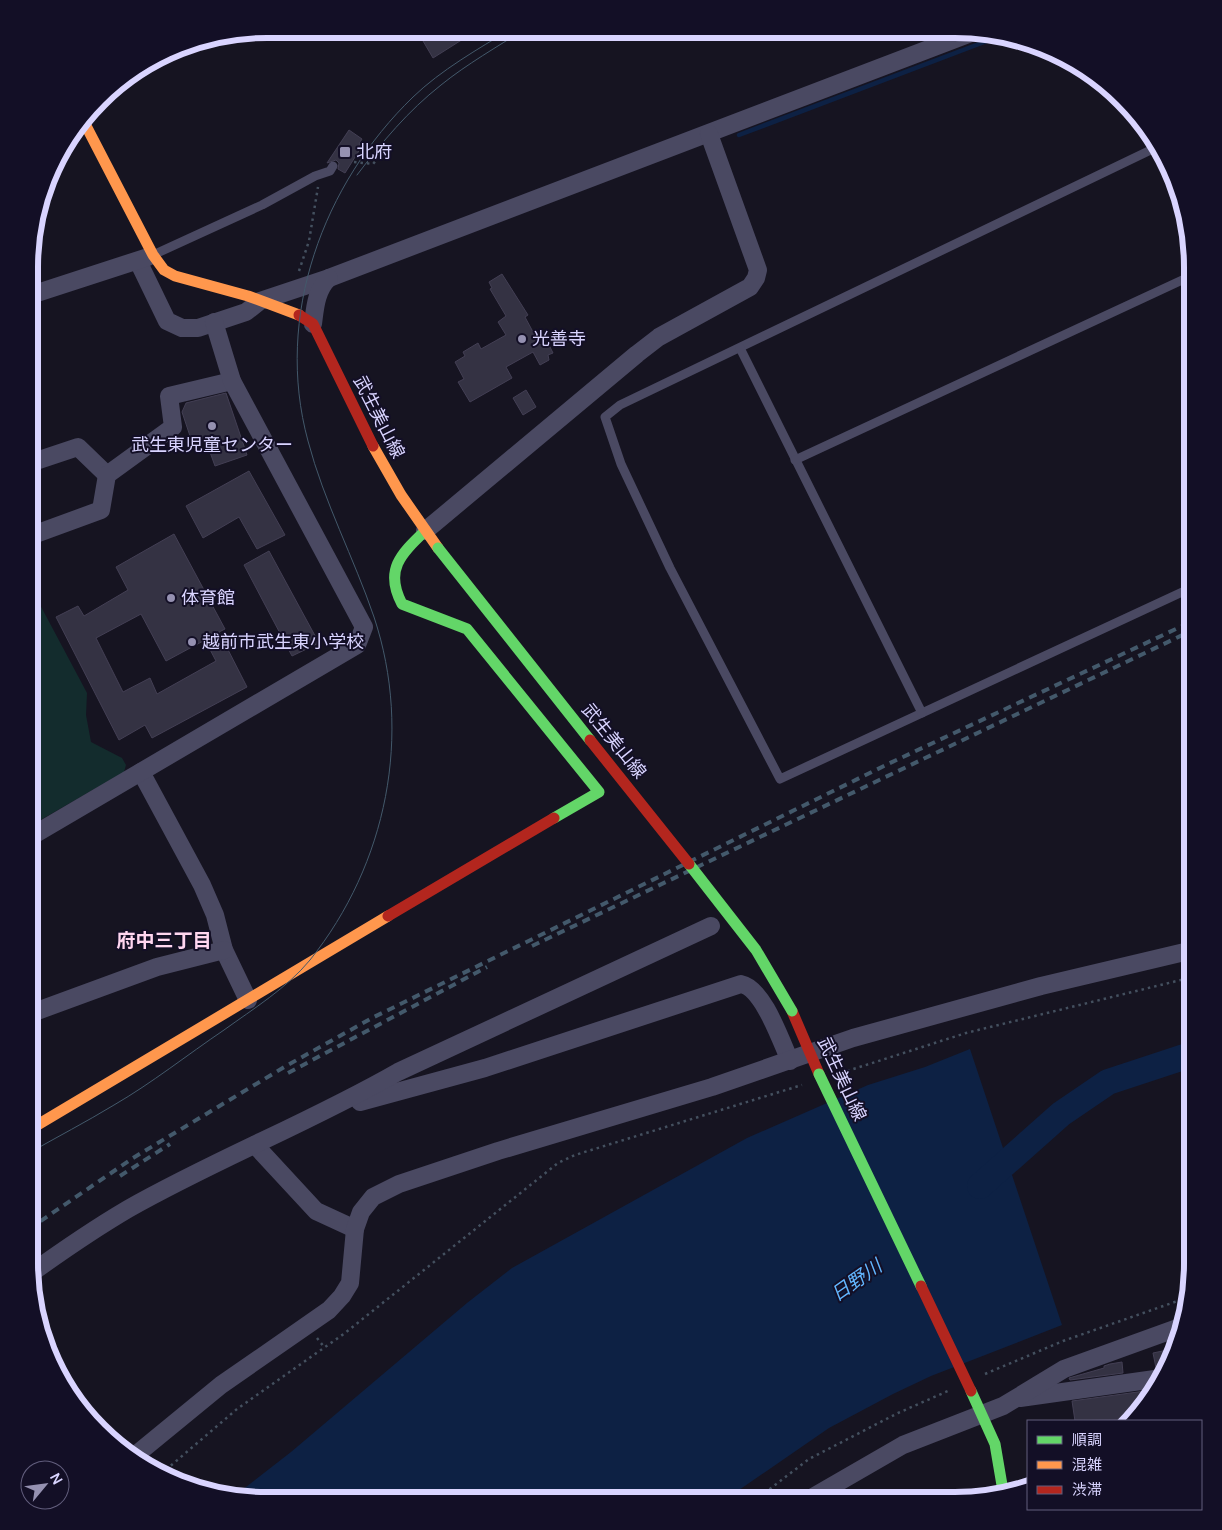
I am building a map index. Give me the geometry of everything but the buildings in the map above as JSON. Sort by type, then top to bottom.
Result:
[{"type":"main road","points":[[86,126],[146,258],[175,276],[260,301],[301,316],[313,324]]},
{"type":"main road","name":"武生美山線","points":[[313,324],[359,420],[403,499],[425,531],[756,950],[792,1011],[819,1074],[982,1415],[994,1444],[1002,1488]]},
{"type":"main road","points":[[38,1125],[334,947],[599,792],[467,629],[402,604],[392,585],[395,570],[400,556],[425,531]]},
{"type":"street","points":[[38,292],[146,258],[167,321],[182,328],[198,328],[246,312],[260,301],[328,278],[958,38]]},
{"type":"street","points":[[425,531],[644,348],[659,337],[750,287],[756,278],[758,270],[709,134]]},
{"type":"street","points":[[313,324],[315,305],[324,282],[328,278]]},
{"type":"street","points":[[38,832],[356,644],[364,627],[232,381],[214,322]]},
{"type":"street","points":[[38,533],[101,510],[107,475],[173,427],[168,396],[232,381]]},
{"type":"street","points":[[38,460],[78,447],[107,475]]},
{"type":"street","points":[[141,772],[202,885],[215,915],[224,950],[248,1000]]},
{"type":"street","points":[[38,1268],[89,1233],[128,1210],[356,1096],[398,1072],[711,926]]},
{"type":"street","points":[[38,1011],[157,967],[224,950]]},
{"type":"street","points":[[138,1453],[221,1385],[329,1310],[342,1296],[350,1283],[356,1228],[361,1212],[373,1197],[399,1184],[498,1151],[712,1087],[853,1038],[1041,986],[1184,952]]},
{"type":"street","points":[[597,978],[606,960]]},
{"type":"street","points":[[356,1096],[360,1102],[460,1076],[741,984],[748,986],[758,996],[790,1061]]},
{"type":"street","points":[[255,1145],[316,1211],[356,1228]]},
{"type":"street","points":[[822,1492],[903,1445],[925,1434],[982,1415],[1017,1398],[1064,1369],[1175,1329]]},
{"type":"street","points":[[1017,1398],[1153,1379]]},
{"type":"lane","points":[[1153,150],[620,405],[605,417],[621,464],[670,568],[780,779],[1184,591]]},
{"type":"lane","points":[[146,258],[262,205],[315,176],[330,172],[333,166]]},
{"type":"lane","points":[[795,460],[1184,280]]},
{"type":"lane","points":[[740,348],[922,713]]},
{"type":"path","points":[[354,162],[373,164],[384,151]]},
{"type":"path","points":[[295,288],[309,241],[319,190],[315,176]]},
{"type":"path","points":[[837,1074],[966,1034],[1184,979]]},
{"type":"path","points":[[167,1470],[237,1409],[345,1333],[558,1163],[575,1155],[809,1083]]},
{"type":"green space","points":[[38,601],[87,693],[86,715],[91,742],[122,758],[126,765],[124,772],[38,821]]},
{"type":"water","points":[[970,1049],[1062,1325],[931,1376],[893,1394],[829,1428],[736,1492],[240,1491],[291,1452],[467,1303],[512,1268],[747,1138],[868,1085],[925,1067]]},
{"type":"waterway","points":[[739,135],[990,40]]},
{"type":"waterway","name":"日野川","points":[[980,1186],[1061,1114],[1108,1082],[1184,1057]]},
{"type":"tram line","points":[[38,1148],[142,1088],[258,1006],[291,980],[310,960],[336,922],[358,882],[374,840],[386,796],[391,752],[391,706],[386,661],[374,617],[322,486],[308,441],[299,394],[297,347],[303,300],[314,255],[331,211],[354,170],[381,132],[413,97],[435,78],[496,38]]},
{"type":"tram line","points":[[357,175],[396,127],[417,105],[461,70],[511,38]]},
{"type":"railway","points":[[38,1223],[133,1158],[286,1066],[372,1018],[888,764],[1184,625]]},
{"type":"railway","points":[[532,946],[1184,634]]},
{"type":"railway","points":[[288,1073],[487,967]]},
{"type":"railway","points":[[120,1176],[170,1144]]},
{"type":"traffic: fast","points":[[425,531],[402,555],[395,572],[397,592],[402,604],[467,629],[599,792],[554,818]]},
{"type":"traffic: fast","points":[[438,548],[590,740]]},
{"type":"traffic: fast","points":[[689,864],[756,950],[792,1011]]},
{"type":"traffic: fast","points":[[819,1074],[921,1286]]},
{"type":"traffic: fast","points":[[971,1391],[995,1444],[1002,1487]]},
{"type":"traffic: slow","points":[[86,126],[153,255],[164,270],[175,276],[248,296],[299,315]]},
{"type":"traffic: slow","points":[[373,446],[401,495],[438,548]]},
{"type":"traffic: slow","points":[[38,1125],[388,916]]},
{"type":"traffic: jam","points":[[299,315],[313,324],[373,446]]},
{"type":"traffic: jam","points":[[590,740],[689,864]]},
{"type":"traffic: jam","points":[[388,916],[554,818]]},
{"type":"traffic: jam","points":[[792,1011],[819,1074]]},
{"type":"traffic: jam","points":[[921,1286],[971,1391]]},
{"type":"place","name":"北府","points":[[345,152]]},
{"type":"place","name":"光善寺","points":[[522,339]]},
{"type":"place","name":"武生東児童センター","points":[[212,426]]},
{"type":"place","name":"体育館","points":[[171,598]]},
{"type":"place","name":"越前市武生東小学校","points":[[192,642]]},
{"type":"district","name":"府中三丁目","points":[[164,940]]}]
